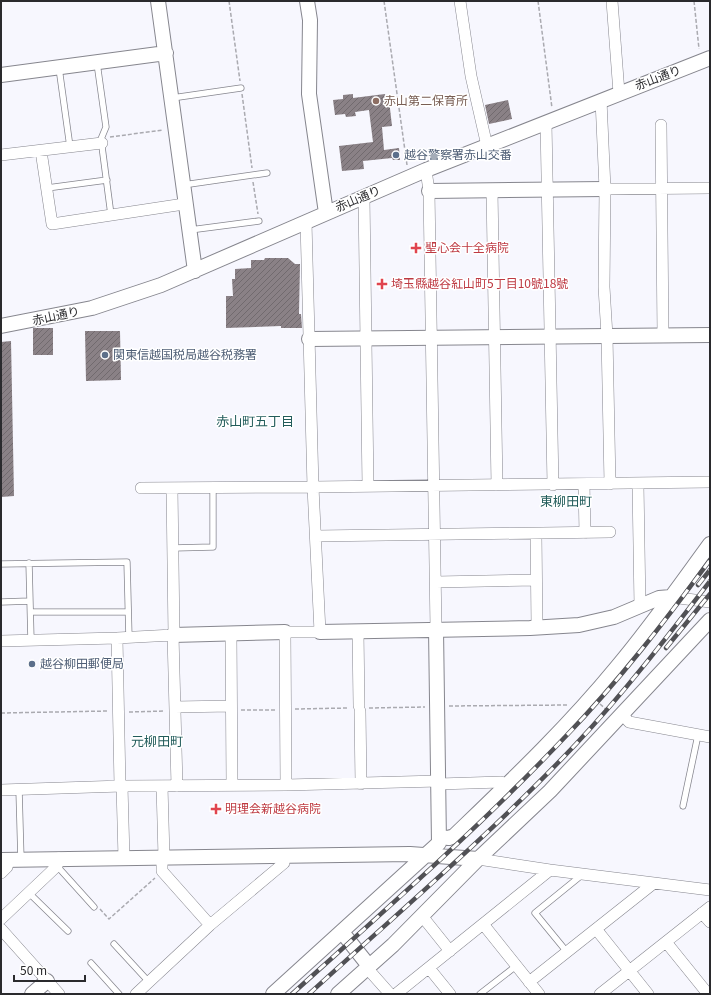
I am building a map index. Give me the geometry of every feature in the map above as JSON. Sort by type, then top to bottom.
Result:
[{"type":"street","points":[[158,1],[166,53],[184,204],[195,271]]},
{"type":"street","points":[[307,1],[310,20],[309,94],[326,213]]},
{"type":"street","points":[[460,1],[471,76],[487,146]]},
{"type":"street","points":[[612,1],[619,93]]},
{"type":"street","points":[[1,76],[166,53]]},
{"type":"street","name":"赤山通り","points":[[1,326],[92,308],[127,298],[195,271],[426,170],[619,93],[705,54]]},
{"type":"street","points":[[601,100],[605,189],[604,287],[607,336],[610,484]]},
{"type":"street","points":[[550,121],[547,190],[553,484]]},
{"type":"street","points":[[661,125],[663,336]]},
{"type":"street","points":[[1,155],[70,147],[102,141]]},
{"type":"street","points":[[41,150],[48,188],[52,224],[184,204]]},
{"type":"street","points":[[273,994],[439,843],[441,706],[436,629],[436,534],[429,191],[426,170]]},
{"type":"street","points":[[429,191],[710,188]]},
{"type":"street","points":[[492,190],[497,485]]},
{"type":"street","points":[[364,197],[368,486]]},
{"type":"street","points":[[306,222],[320,632]]},
{"type":"street","points":[[309,339],[710,335]]},
{"type":"street","points":[[141,488],[314,488],[710,482]]},
{"type":"street","points":[[584,484],[585,533]]},
{"type":"street","points":[[638,484],[640,607]]},
{"type":"street","points":[[172,488],[173,635],[177,786]]},
{"type":"street","points":[[316,536],[610,532]]},
{"type":"street","points":[[536,534],[537,627]]},
{"type":"street","points":[[440,837],[448,838],[454,836],[507,785],[588,700],[616,668],[710,544]]},
{"type":"street","points":[[436,582],[536,580]]},
{"type":"street","points":[[1,641],[129,638],[231,633],[580,625],[614,617],[659,598],[671,597],[710,602]]},
{"type":"street","points":[[338,994],[422,916],[478,859],[550,791],[710,620]]},
{"type":"street","points":[[358,631],[361,784]]},
{"type":"street","points":[[285,632],[286,785]]},
{"type":"street","points":[[231,633],[232,785]]},
{"type":"street","points":[[117,638],[124,858]]},
{"type":"street","points":[[175,709],[231,708]]},
{"type":"street","points":[[620,717],[629,722],[710,737]]},
{"type":"street","points":[[1,790],[121,786],[439,782],[501,782],[507,785]]},
{"type":"street","points":[[162,786],[162,871],[210,925]]},
{"type":"street","points":[[136,994],[210,925],[284,863],[284,855]]},
{"type":"street","points":[[1,873],[7,868],[10,860],[58,862],[163,857],[427,855],[478,859],[550,870],[710,890]]},
{"type":"street","points":[[1,919],[29,893],[58,862]]},
{"type":"street","points":[[396,994],[550,870]]},
{"type":"street","points":[[529,982],[654,883]]},
{"type":"street","points":[[600,994],[706,910],[710,922]]},
{"type":"street","points":[[422,916],[450,951]]},
{"type":"street","points":[[483,924],[539,994]]},
{"type":"street","points":[[1,929],[59,994]]},
{"type":"street","points":[[596,929],[648,994]]},
{"type":"street","points":[[342,932],[390,994]]},
{"type":"street","points":[[666,942],[708,994]]},
{"type":"street","points":[[429,968],[450,994]]},
{"type":"street","points":[[32,994],[47,980]]},
{"type":"lane","points":[[97,62],[106,127],[102,141],[111,215]]},
{"type":"lane","points":[[59,68],[70,147]]},
{"type":"lane","points":[[171,98],[241,88]]},
{"type":"lane","points":[[182,185],[267,173]]},
{"type":"lane","points":[[48,188],[107,180]]},
{"type":"lane","points":[[189,230],[259,221]]},
{"type":"lane","points":[[173,548],[213,547],[213,488]]},
{"type":"lane","points":[[1,564],[127,562],[129,638]]},
{"type":"lane","points":[[29,563],[31,640]]},
{"type":"lane","points":[[1,602],[30,601]]},
{"type":"lane","points":[[31,612],[128,612]]},
{"type":"lane","points":[[683,806],[698,735]]},
{"type":"lane","points":[[10,860],[19,790]]},
{"type":"lane","points":[[58,862],[94,907]]},
{"type":"lane","points":[[567,952],[534,913],[583,874]]},
{"type":"lane","points":[[29,893],[68,931]]},
{"type":"lane","points":[[114,944],[149,982]]},
{"type":"lane","points":[[91,963],[120,994]]},
{"type":"lane","points":[[480,994],[516,966]]},
{"type":"path","points":[[229,1],[259,221]]},
{"type":"path","points":[[384,1],[408,169]]},
{"type":"path","points":[[538,1],[550,121]]},
{"type":"path","points":[[694,1],[705,54]]},
{"type":"path","points":[[102,141],[175,128]]},
{"type":"path","points":[[231,708],[286,710],[588,700],[620,717]]},
{"type":"path","points":[[1,713],[175,709]]},
{"type":"path","points":[[94,907],[96,905],[109,919],[162,871]]},
{"type":"building","points":[[353,94],[353,98],[385,94],[386,100],[389,100],[392,126],[382,127],[384,150],[399,148],[400,160],[393,160],[392,158],[363,161],[364,169],[342,171],[339,146],[373,142],[369,110],[355,112],[356,116],[346,117],[345,114],[335,115],[333,100],[343,99],[343,95]]},
{"type":"building","points":[[508,100],[512,119],[489,124],[485,105]]},
{"type":"building","points":[[265,258],[288,258],[295,264],[300,264],[299,314],[301,314],[302,328],[281,328],[281,326],[226,328],[226,296],[233,296],[232,279],[235,279],[235,269],[251,268],[251,260],[264,260]]},
{"type":"building","points":[[33,328],[53,328],[53,355],[33,355]]},
{"type":"building","points":[[85,331],[120,331],[121,380],[86,381]]},
{"type":"building","points":[[11,341],[14,496],[1,497],[1,342]]},
{"type":"railway","points":[[292,994],[500,803],[566,736],[605,694],[676,606],[710,560]]},
{"type":"railway","points":[[698,585],[710,570]]},
{"type":"railway","points":[[309,994],[445,872],[544,777],[576,744],[628,685],[710,581]]},
{"type":"railway","points":[[666,648],[710,594]]},
{"type":"place","name":"赤山第二保育所","points":[[376,101]]},
{"type":"place","name":"越谷警察署赤山交番","points":[[396,155]]},
{"type":"place","name":"聖心会十全病院","points":[[416,248]]},
{"type":"place","name":"埼玉縣越谷紅山町5丁目10號18號","points":[[382,284]]},
{"type":"place","name":"関東信越国税局越谷税務署","points":[[105,355]]},
{"type":"place","name":"越谷柳田郵便局","points":[[32,664]]},
{"type":"place","name":"明理会新越谷病院","points":[[216,809]]},
{"type":"district","name":"赤山町五丁目","points":[[255,421]]},
{"type":"district","name":"東柳田町","points":[[566,501]]},
{"type":"district","name":"元柳田町","points":[[157,741]]}]
